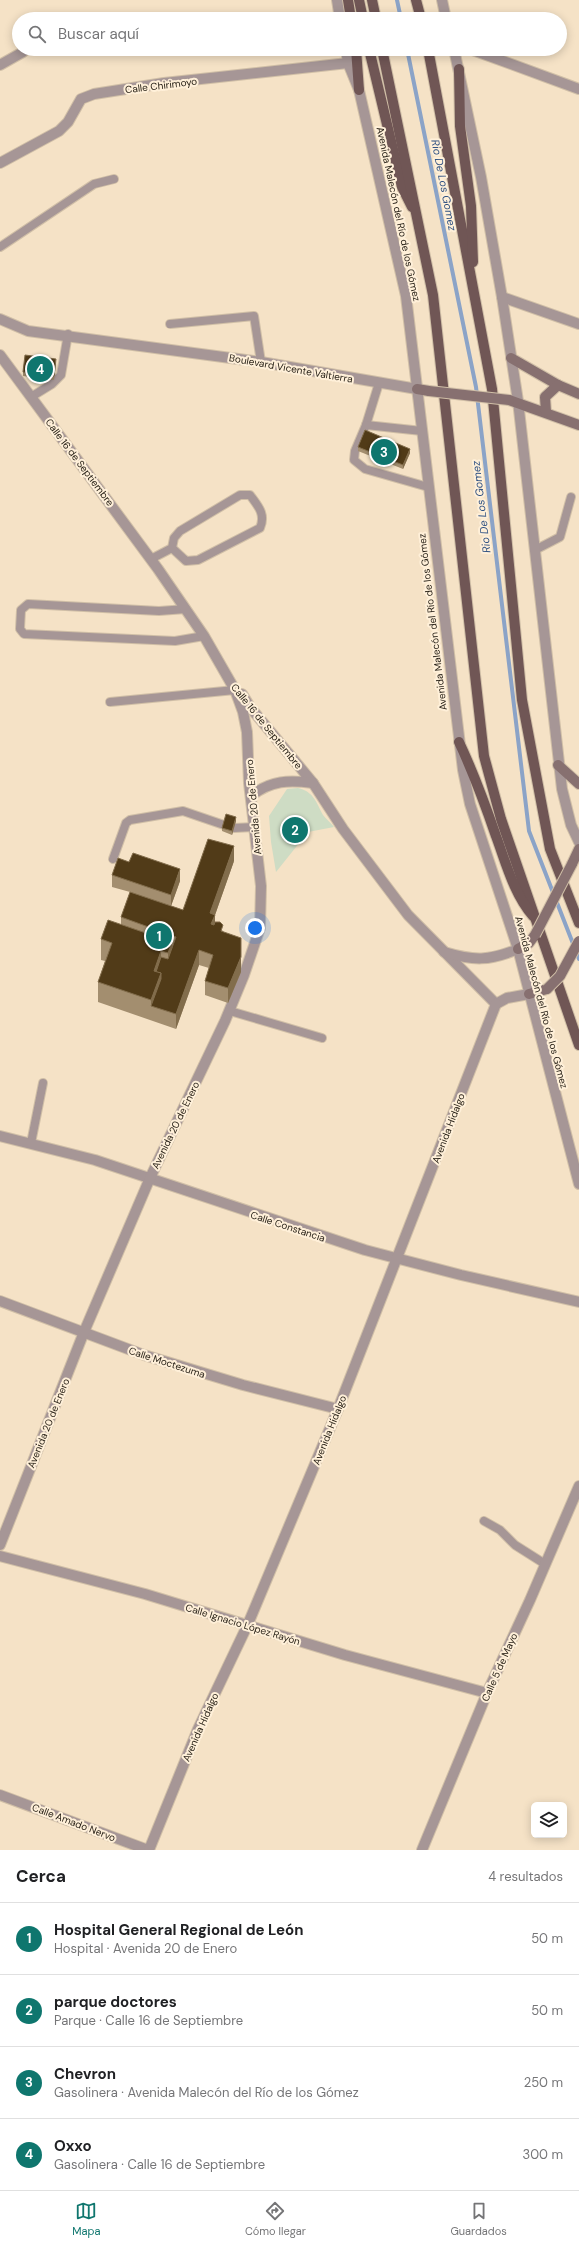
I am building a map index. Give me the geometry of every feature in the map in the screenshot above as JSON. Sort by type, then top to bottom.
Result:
[{"type":"main road","points":[[348,0],[350,12]]},
{"type":"main road","points":[[359,0],[362,12]]},
{"type":"main road","points":[[372,0],[375,12]]},
{"type":"main road","points":[[416,0],[419,12]]},
{"type":"main road","points":[[357,56],[359,90]]},
{"type":"main road","points":[[371,56],[402,187],[418,218]]},
{"type":"main road","name":"Avenida Malecón del Río de los Gómez","points":[[383,56],[433,295],[484,756],[501,819],[538,922],[579,1045]]},
{"type":"main road","points":[[429,56],[472,282],[483,330],[492,389],[522,700],[529,744],[550,849],[579,923]]},
{"type":"main road","points":[[459,69],[460,126],[471,206],[473,243],[472,282]]},
{"type":"main road","points":[[511,358],[558,385],[579,394]]},
{"type":"main road","points":[[546,412],[544,404],[545,397],[558,385]]},
{"type":"main road","name":"Boulevard Vicente Valtierra","points":[[417,389],[513,401],[579,425]]},
{"type":"main road","points":[[459,742],[481,792],[512,879],[524,905],[538,922]]},
{"type":"main road","points":[[558,764],[579,784]]},
{"type":"main road","points":[[518,949],[529,943],[535,935],[579,849]]},
{"type":"main road","points":[[529,994],[547,989],[560,976],[579,941]]},
{"type":"street","points":[[337,0],[339,12]]},
{"type":"street","points":[[442,0],[445,12]]},
{"type":"street","points":[[0,65],[16,56]]},
{"type":"street","name":"Avenida Malecón del Río de los Gómez","points":[[347,56],[348,63],[359,90],[406,296],[459,742],[470,804],[518,949],[579,1184]]},
{"type":"street","points":[[456,56],[502,297],[511,358],[513,401],[535,550],[558,764],[566,808],[579,842]]},
{"type":"street","points":[[489,56],[579,89]]},
{"type":"street","name":"Calle Chirimoyo","points":[[0,163],[59,131],[68,122],[81,99],[94,94],[164,83],[348,63]]},
{"type":"street","points":[[502,297],[579,324]]},
{"type":"street","name":"Boulevard Vicente Valtierra","points":[[0,319],[28,331],[68,334],[261,362],[417,389]]},
{"type":"street","name":"Calle 16 de Septiembre","points":[[0,355],[151,559],[204,636],[235,690],[241,693],[250,707],[313,783],[343,829],[408,915],[496,1004]]},
{"type":"street","name":"Avenida 20 de Enero","points":[[0,1545],[84,1332],[150,1178],[230,1011],[254,950],[260,928],[261,886],[251,796],[247,732],[243,712],[235,690]]},
{"type":"street","points":[[251,796],[266,786],[278,782],[291,780],[313,783]]},
{"type":"street","points":[[444,952],[470,959],[487,959],[518,949]]},
{"type":"street","points":[[496,1004],[507,998],[529,994]]},
{"type":"street","name":"Avenida Hidalgo","points":[[148,1850],[198,1729],[248,1624],[338,1409],[496,1004]]},
{"type":"street","name":"Calle Constancia","points":[[0,1136],[31,1142],[150,1178],[326,1238],[461,1275],[579,1302]]},
{"type":"street","name":"Calle Moctezuma","points":[[0,1301],[159,1360],[243,1385],[338,1409]]},
{"type":"street","name":"Calle 5 de Mayo","points":[[422,1850],[486,1692],[579,1486]]},
{"type":"street","name":"Calle Ignacio López Rayón","points":[[0,1556],[145,1594],[248,1624],[345,1655],[486,1692]]},
{"type":"street","name":"Calle Amado Nervo","points":[[0,1795],[148,1850]]},
{"type":"lane","points":[[0,247],[94,184],[114,179]]},
{"type":"lane","points":[[170,324],[254,316],[261,362]]},
{"type":"lane","points":[[31,397],[57,380],[61,374],[68,334]]},
{"type":"lane","points":[[380,383],[366,425],[354,450],[356,464],[364,469],[428,487]]},
{"type":"lane","points":[[366,425],[422,432]]},
{"type":"lane","points":[[240,495],[250,495],[261,512],[263,520],[260,528],[198,560],[186,561],[172,548],[174,538],[180,531],[240,495]]},
{"type":"lane","points":[[535,550],[560,537],[570,497]]},
{"type":"lane","points":[[151,559],[172,548]]},
{"type":"lane","points":[[186,609],[159,611],[28,604],[22,610],[20,629],[24,634],[164,640],[204,636]]},
{"type":"lane","points":[[110,702],[235,690]]},
{"type":"lane","points":[[112,859],[126,823],[130,820],[183,812],[224,825]]},
{"type":"lane","points":[[234,828],[254,827]]},
{"type":"lane","points":[[230,1011],[322,1038]]},
{"type":"lane","points":[[31,1142],[43,1083]]},
{"type":"lane","points":[[484,1521],[500,1530],[515,1545],[545,1564]]},
{"type":"green space","points":[[298,788],[308,792],[311,795],[323,815],[334,827],[308,832],[276,872],[271,842],[269,816],[287,789]]},
{"type":"building","points":[[25,355],[56,359],[54,376],[23,372]]},
{"type":"building","points":[[365,430],[410,449],[403,465],[358,447]]},
{"type":"building","points":[[226,814],[236,817],[232,831],[222,828]]},
{"type":"building","points":[[208,839],[234,846],[210,913],[215,915],[211,924],[214,925],[215,922],[220,922],[223,925],[221,931],[241,938],[241,957],[228,988],[205,981],[213,955],[199,950],[176,1014],[151,1006],[161,979],[161,973],[156,972],[161,957],[168,959],[176,937],[121,917],[130,892],[183,910]]},
{"type":"building","points":[[133,853],[180,869],[171,895],[112,875],[118,858],[129,862]]},
{"type":"building","points":[[108,920],[172,942],[168,953],[161,951],[154,971],[161,973],[151,1000],[98,982],[112,943],[101,939]]},
{"type":"waterway","name":"Rio De Los Gomez","points":[[397,0],[400,12]]},
{"type":"waterway","name":"Rio De Los Gomez","points":[[408,56],[476,387],[529,831],[579,959]]},
{"type":"place","name":"Oxxo","points":[[40,369]]},
{"type":"place","name":"Chevron","points":[[384,452]]},
{"type":"place","name":"parque doctores","points":[[295,830]]},
{"type":"place","name":"Hospital General Regional de León","points":[[159,936]]}]
